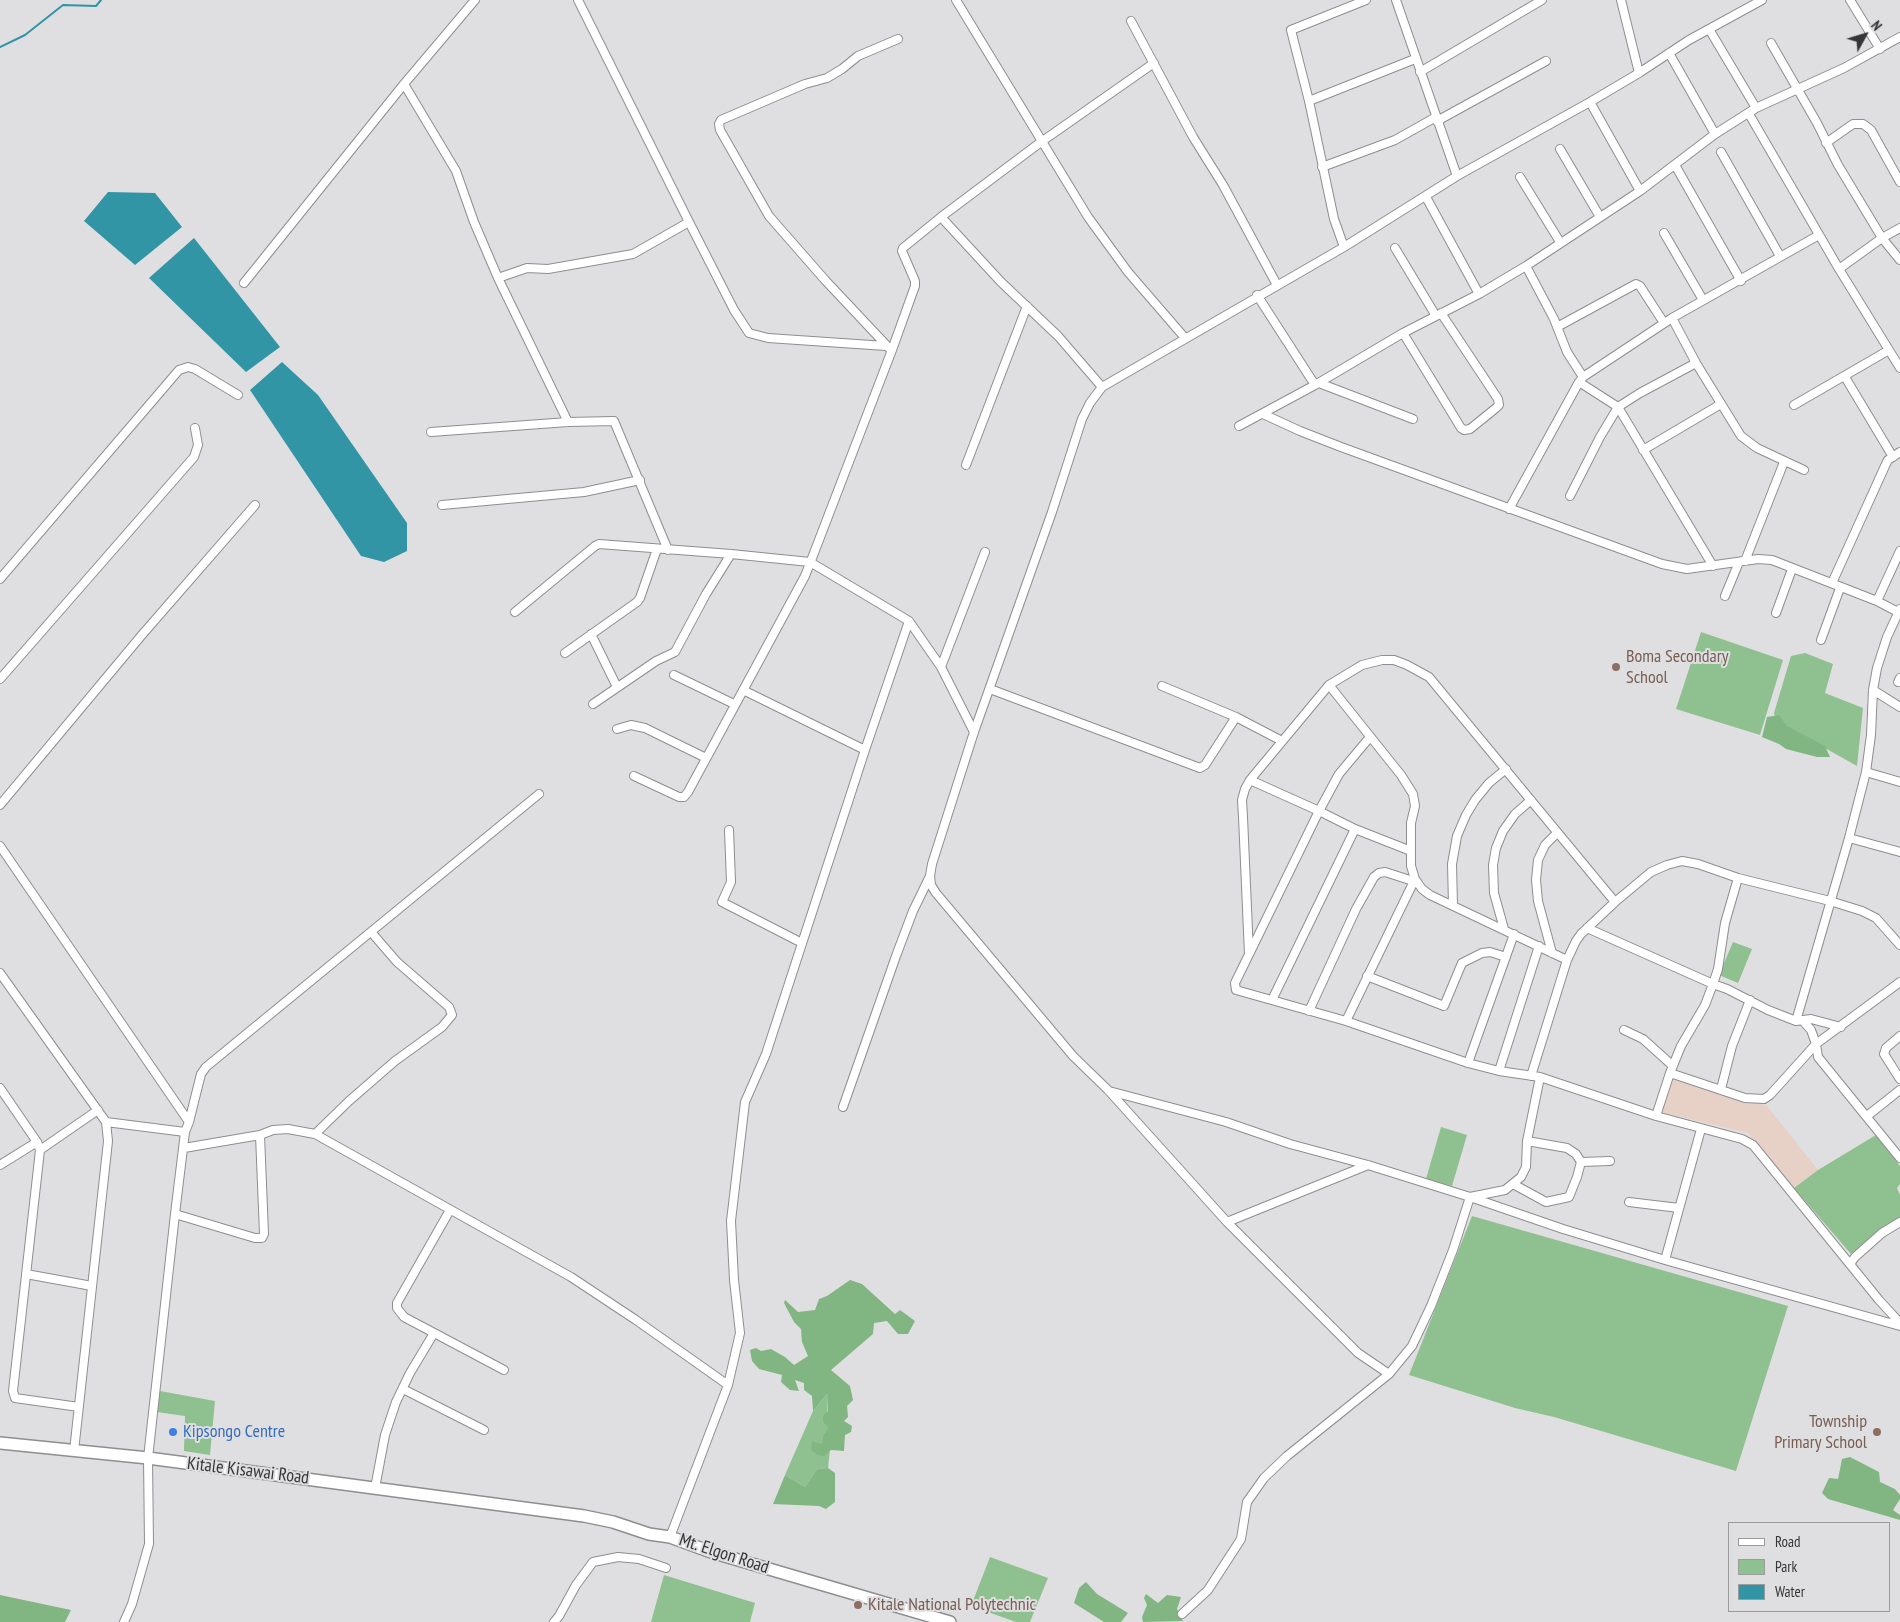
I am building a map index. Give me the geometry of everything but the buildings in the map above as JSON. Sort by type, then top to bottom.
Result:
[{"type":"street","points":[[244,283],[404,84],[475,0]]},
{"type":"street","points":[[578,0],[734,310],[750,334],[768,338],[889,348]]},
{"type":"street","points":[[956,0],[1088,217],[1128,272],[1185,338]]},
{"type":"street","points":[[1344,247],[1334,219],[1309,101],[1290,30],[1366,0]]},
{"type":"street","points":[[1396,0],[1457,176]]},
{"type":"street","points":[[1420,72],[1542,0]]},
{"type":"street","points":[[1622,0],[1639,73]]},
{"type":"street","points":[[843,1107],[907,929],[930,876],[932,864],[974,732],[1052,512],[1082,420],[1090,403],[1102,386],[1344,247],[1457,176],[1590,102],[1709,28],[1762,0]]},
{"type":"street","points":[[1850,0],[1880,50]]},
{"type":"street","points":[[1131,21],[1193,137],[1223,185],[1277,285]]},
{"type":"street","points":[[1709,28],[1756,108]]},
{"type":"street","points":[[1240,426],[1526,266],[1640,191],[1715,134],[1756,108],[1844,68],[1880,50],[1900,37]]},
{"type":"street","points":[[889,348],[825,280],[769,216],[720,130],[719,124],[722,120],[805,84],[827,78],[858,56],[898,38]]},
{"type":"street","points":[[1770,43],[1882,238],[1900,260]]},
{"type":"street","points":[[1669,53],[1715,134]]},
{"type":"street","points":[[1309,101],[1416,59]]},
{"type":"street","points":[[1322,167],[1395,140],[1546,61]]},
{"type":"street","points":[[634,776],[679,797],[684,797],[805,576],[889,348],[915,286],[915,281],[902,251],[903,248],[1041,142],[1154,63]]},
{"type":"street","points":[[404,84],[456,171],[474,222],[498,278],[568,422]]},
{"type":"street","points":[[1590,102],[1640,191]]},
{"type":"street","points":[[1748,114],[1839,269],[1900,368]]},
{"type":"street","points":[[1826,143],[1853,124],[1862,124],[1871,130],[1900,182]]},
{"type":"street","points":[[1560,149],[1600,217]]},
{"type":"street","points":[[1720,152],[1780,256]]},
{"type":"street","points":[[1676,165],[1740,281]]},
{"type":"street","points":[[1520,176],[1560,242]]},
{"type":"street","points":[[1426,197],[1479,294]]},
{"type":"street","points":[[941,217],[1001,282],[1058,336],[1102,386]]},
{"type":"street","points":[[498,278],[527,268],[548,269],[633,254],[689,222]]},
{"type":"street","points":[[1839,269],[1882,238],[1900,228]]},
{"type":"street","points":[[1664,233],[1703,300]]},
{"type":"street","points":[[1509,509],[1581,380],[1672,318],[1819,235]]},
{"type":"street","points":[[1395,248],[1498,399],[1499,405],[1470,429],[1464,430],[1461,428],[1404,333]]},
{"type":"street","points":[[1526,266],[1581,380],[1618,407],[1713,566]]},
{"type":"street","points":[[1557,327],[1636,284],[1640,286],[1664,324]]},
{"type":"street","points":[[1257,296],[1317,384],[1413,419]]},
{"type":"street","points":[[966,465],[1027,306]]},
{"type":"street","points":[[1672,318],[1696,363],[1741,436],[1749,443],[1784,462],[1804,470]]},
{"type":"street","points":[[1794,405],[1889,350]]},
{"type":"street","points":[[1570,496],[1600,437],[1618,407],[1696,363]]},
{"type":"street","points":[[0,579],[179,370],[188,367],[195,369],[238,395]]},
{"type":"street","points":[[1845,377],[1893,457]]},
{"type":"street","points":[[1643,450],[1720,404]]},
{"type":"street","points":[[1263,414],[1300,432],[1662,564],[1687,569],[1758,559],[1772,560],[1792,570],[1832,583],[1840,588],[1899,610],[1887,637],[1877,668],[1873,690],[1871,734],[1866,772],[1830,900],[1799,1021]]},
{"type":"street","points":[[431,432],[568,422],[614,421],[668,550]]},
{"type":"street","points":[[0,679],[194,457],[198,445],[195,428]]},
{"type":"street","points":[[1832,583],[1885,466],[1900,452]]},
{"type":"street","points":[[1726,596],[1784,462]]},
{"type":"street","points":[[442,505],[584,492],[640,480]]},
{"type":"street","points":[[0,805],[141,636],[255,505]]},
{"type":"street","points":[[515,612],[599,544],[810,562],[909,621],[941,666],[974,732]]},
{"type":"street","points":[[565,654],[640,598],[657,549]]},
{"type":"street","points":[[1877,601],[1900,551]]},
{"type":"street","points":[[941,666],[985,552]]},
{"type":"street","points":[[593,704],[656,661],[675,652],[706,594],[732,554]]},
{"type":"street","points":[[1776,613],[1792,570]]},
{"type":"street","points":[[1821,640],[1840,588]]},
{"type":"street","points":[[670,1537],[728,1386],[740,1333],[734,1280],[731,1221],[745,1102],[766,1054],[909,621]]},
{"type":"street","points":[[591,634],[617,688]]},
{"type":"street","points":[[1249,956],[1242,800],[1245,790],[1250,780],[1329,685],[1362,665],[1382,660],[1394,660],[1429,677],[1615,902]]},
{"type":"street","points":[[674,675],[734,704]]},
{"type":"street","points":[[1329,685],[1402,775],[1413,794],[1415,806],[1411,823],[1411,866],[1414,880],[1430,895],[1567,960]]},
{"type":"street","points":[[1162,686],[1236,717],[1282,742]]},
{"type":"street","points":[[743,690],[865,750]]},
{"type":"street","points":[[990,690],[1200,768],[1205,765],[1236,717]]},
{"type":"street","points":[[1873,690],[1900,707]]},
{"type":"street","points":[[617,729],[631,725],[645,728],[706,758]]},
{"type":"street","points":[[1370,737],[1339,774],[1319,811],[1235,987],[1239,991],[1346,1022],[1468,1063],[1540,1077],[1656,1116],[1742,1139],[1753,1145],[1900,1325]]},
{"type":"street","points":[[1453,905],[1452,864],[1457,836],[1475,800],[1489,783],[1506,769]]},
{"type":"street","points":[[1866,772],[1900,782]]},
{"type":"street","points":[[1250,780],[1355,829],[1411,851]]},
{"type":"street","points":[[124,1622],[132,1604],[150,1544],[148,1458],[175,1214],[185,1132],[203,1070],[539,794]]},
{"type":"street","points":[[1504,929],[1494,894],[1493,865],[1496,848],[1503,831],[1515,814],[1531,800]]},
{"type":"street","points":[[1272,1000],[1355,829]]},
{"type":"street","points":[[729,830],[731,882],[722,902],[802,943]]},
{"type":"street","points":[[1552,953],[1538,901],[1536,880],[1538,860],[1545,845],[1557,833]]},
{"type":"street","points":[[1848,838],[1900,852]]},
{"type":"street","points":[[0,846],[189,1122]]},
{"type":"street","points":[[1531,1076],[1567,960],[1576,941],[1615,902],[1652,872],[1682,861],[1698,864],[1738,878],[1830,900],[1862,911],[1876,918],[1900,945]]},
{"type":"street","points":[[1308,1011],[1356,909],[1374,877],[1379,873],[1385,872],[1414,880]]},
{"type":"street","points":[[930,876],[931,885],[936,893],[1073,1056],[1109,1091],[1227,1222],[1358,1353],[1389,1374]]},
{"type":"street","points":[[1656,1116],[1681,1046],[1705,1005],[1713,984],[1718,969],[1725,923],[1738,878]]},
{"type":"street","points":[[1346,1022],[1414,880]]},
{"type":"street","points":[[1587,928],[1750,1000],[1768,1010],[1799,1021],[1811,1030],[1818,1057],[1900,1158]]},
{"type":"street","points":[[315,1134],[395,1061],[442,1027],[452,1015],[449,1007],[397,962],[372,933]]},
{"type":"street","points":[[1468,1063],[1514,934]]},
{"type":"street","points":[[1499,1070],[1539,946]]},
{"type":"street","points":[[1367,976],[1444,1006],[1462,963],[1482,953],[1490,952],[1506,957]]},
{"type":"street","points":[[0,973],[106,1122],[108,1141],[74,1451]]},
{"type":"street","points":[[1624,1030],[1644,1039],[1672,1070],[1745,1098],[1764,1099],[1770,1095],[1816,1044],[1900,982]]},
{"type":"street","points":[[1721,1089],[1732,1046],[1750,1000]]},
{"type":"street","points":[[1799,1021],[1811,1020],[1841,1027]]},
{"type":"street","points":[[1900,1036],[1886,1048],[1884,1054],[1900,1078]]},
{"type":"street","points":[[1470,1197],[1505,1190],[1521,1177],[1526,1167],[1526,1141],[1540,1077]]},
{"type":"street","points":[[0,1088],[38,1146],[13,1391],[16,1398],[79,1408]]},
{"type":"street","points":[[1867,1116],[1900,1090]]},
{"type":"street","points":[[1109,1091],[1226,1122],[1290,1144],[1368,1165],[1563,1229],[1665,1260],[1900,1325]]},
{"type":"street","points":[[0,1165],[38,1146],[98,1110]]},
{"type":"street","points":[[106,1122],[185,1132]]},
{"type":"street","points":[[184,1148],[260,1135],[273,1130],[288,1129],[315,1134],[571,1276],[728,1386]]},
{"type":"street","points":[[1665,1260],[1701,1129]]},
{"type":"street","points":[[175,1214],[255,1238],[262,1238],[264,1234],[260,1135]]},
{"type":"street","points":[[1513,1184],[1546,1202],[1569,1198],[1577,1177],[1581,1162],[1576,1154],[1567,1148],[1526,1141]]},
{"type":"street","points":[[1581,1162],[1610,1161]]},
{"type":"street","points":[[1227,1222],[1368,1165]]},
{"type":"street","points":[[1182,1614],[1208,1590],[1241,1539],[1247,1502],[1264,1478],[1286,1456],[1389,1374],[1412,1346],[1432,1306],[1470,1197]]},
{"type":"street","points":[[1629,1202],[1679,1208]]},
{"type":"street","points":[[450,1210],[397,1303],[396,1308],[404,1317],[504,1370]]},
{"type":"street","points":[[1850,1264],[1882,1232],[1900,1222]]},
{"type":"street","points":[[26,1274],[92,1286]]},
{"type":"street","points":[[375,1488],[385,1435],[396,1402],[434,1332]]},
{"type":"street","points":[[403,1389],[484,1430]]},
{"type":"street","name":"Kitale Kisawai Road","points":[[0,1443],[148,1458],[495,1504]]},
{"type":"street","name":"Mt. Elgon Road","points":[[495,1504],[584,1516],[613,1522],[650,1534],[670,1537],[711,1552],[950,1622]]},
{"type":"street","points":[[554,1622],[576,1585],[593,1562],[618,1557],[638,1559],[666,1568]]},
{"type":"shaded area","points":[[1672,1076],[1767,1106],[1818,1170],[1794,1188],[1748,1133],[1661,1112]]},
{"type":"green space","points":[[1701,632],[1783,660],[1760,735],[1676,709]]},
{"type":"green space","points":[[1805,653],[1833,664],[1825,693],[1863,708],[1857,766],[1809,739],[1777,726],[1774,713],[1791,656]]},
{"type":"green space","points":[[1779,715],[1787,726],[1825,746],[1830,757],[1817,757],[1786,749],[1762,737],[1767,717]]},
{"type":"green space","points":[[1733,942],[1752,949],[1738,983],[1719,975]]},
{"type":"green space","points":[[1441,1127],[1467,1135],[1452,1186],[1426,1179]]},
{"type":"green space","points":[[1876,1135],[1900,1166],[1900,1184],[1897,1188],[1900,1195],[1900,1219],[1851,1254],[1794,1188],[1818,1170]]},
{"type":"green space","points":[[1472,1216],[1788,1306],[1736,1471],[1554,1417],[1515,1408],[1409,1375]]},
{"type":"green space","points":[[850,1280],[862,1284],[895,1314],[900,1310],[915,1321],[908,1334],[898,1334],[887,1321],[874,1323],[873,1334],[831,1370],[850,1386],[853,1400],[847,1406],[848,1417],[844,1421],[852,1426],[851,1432],[845,1435],[844,1451],[831,1450],[824,1456],[818,1455],[811,1450],[812,1441],[821,1444],[823,1435],[828,1427],[823,1422],[823,1416],[828,1411],[827,1394],[813,1411],[812,1396],[804,1390],[804,1383],[795,1380],[799,1391],[790,1390],[781,1382],[782,1375],[759,1369],[752,1361],[750,1350],[756,1348],[761,1351],[771,1349],[794,1365],[808,1356],[802,1342],[801,1329],[794,1322],[784,1303],[785,1300],[798,1312],[815,1310],[819,1299],[827,1296]]},
{"type":"green space","points":[[160,1391],[215,1401],[210,1455],[184,1451],[185,1416],[157,1412]]},
{"type":"green space","points":[[827,1394],[828,1427],[823,1435],[821,1444],[830,1450],[828,1468],[817,1469],[805,1487],[785,1475],[813,1411]]},
{"type":"green space","points":[[1850,1457],[1879,1472],[1880,1482],[1895,1489],[1900,1495],[1900,1499],[1893,1510],[1900,1515],[1900,1520],[1828,1499],[1822,1493],[1829,1478],[1838,1479],[1842,1459]]},
{"type":"green space","points":[[828,1468],[835,1473],[835,1502],[826,1509],[819,1506],[773,1504],[785,1475],[805,1487],[817,1469]]},
{"type":"green space","points":[[990,1557],[1048,1578],[1030,1622],[1016,1622],[971,1606]]},
{"type":"green space","points":[[664,1575],[755,1603],[750,1622],[651,1622]]},
{"type":"green space","points":[[1086,1582],[1097,1594],[1128,1613],[1121,1622],[1104,1622],[1074,1603],[1079,1588]]},
{"type":"green space","points":[[1146,1594],[1158,1603],[1167,1595],[1181,1597],[1177,1609],[1183,1621],[1143,1622],[1142,1617],[1147,1605],[1144,1598]]},
{"type":"green space","points":[[0,1595],[71,1610],[65,1622],[0,1622]]},
{"type":"water","points":[[108,192],[155,193],[182,227],[135,265],[84,221]]},
{"type":"water","points":[[194,238],[280,347],[246,372],[149,278]]},
{"type":"water","points":[[282,362],[318,395],[407,523],[407,551],[384,562],[361,556],[250,390]]},
{"type":"waterway","points":[[0,47],[25,35],[63,5],[96,6],[101,0]]},
{"type":"place","name":"Boma Secondary School","points":[[1616,667]]},
{"type":"place","name":"Kipsongo Centre","points":[[173,1432]]},
{"type":"place","name":"Township Primary School","points":[[1877,1432]]},
{"type":"place","name":"Kitale National Polytechnic","points":[[858,1605]]}]
